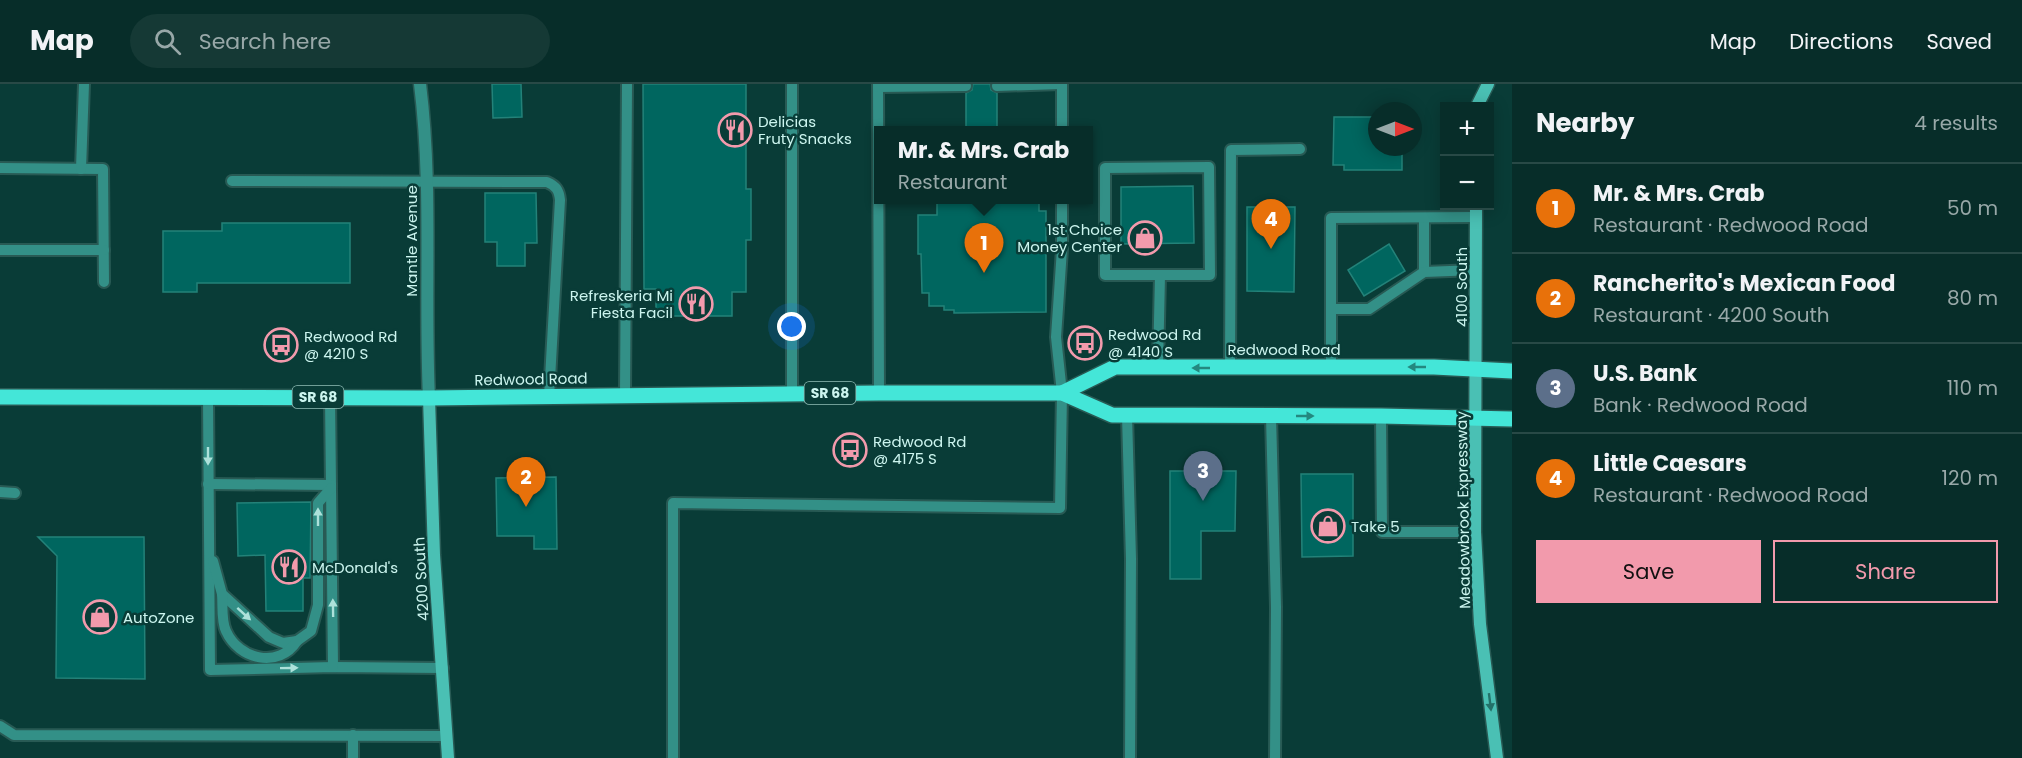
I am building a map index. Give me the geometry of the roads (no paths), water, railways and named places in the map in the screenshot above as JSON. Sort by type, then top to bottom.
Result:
[{"type":"main road","points":[[1479,102],[1488,84]]},
{"type":"main road","name":"4100 South","points":[[1476,211],[1476,369]]},
{"type":"main road","name":"Redwood Road","points":[[1062,393],[1115,367],[1434,367],[1512,370]]},
{"type":"main road","name":"Meadowbrook Expressway","points":[[1476,369],[1475,532],[1480,624],[1497,758]]},
{"type":"main road","name":"Redwood Road","points":[[0,397],[429,398],[792,393],[1062,393],[1112,415],[1512,419]]},
{"type":"main road","name":"4200 South","points":[[429,398],[434,555],[448,758]]},
{"type":"street","name":"Mantle Avenue","points":[[420,84],[425,125],[426,338],[429,398]]},
{"type":"lane","points":[[81,168],[84,84]]},
{"type":"lane","points":[[625,396],[627,84]]},
{"type":"lane","points":[[792,84],[792,393]]},
{"type":"lane","points":[[997,86],[1062,84],[1062,126]]},
{"type":"lane","points":[[878,126],[878,85],[966,86]]},
{"type":"lane","points":[[1230,368],[1231,150],[1300,149]]},
{"type":"lane","points":[[0,168],[103,169],[104,282]]},
{"type":"lane","points":[[1104,168],[1209,168],[1210,275],[1160,275],[1105,275],[1104,168]]},
{"type":"lane","points":[[232,181],[547,182],[554,185],[559,192],[549,397]]},
{"type":"lane","points":[[878,204],[879,393]]},
{"type":"lane","points":[[673,758],[673,503],[1060,508],[1062,393],[1056,337],[1062,249],[1062,204]]},
{"type":"lane","points":[[1331,367],[1331,218],[1425,218],[1476,211]]},
{"type":"lane","points":[[1424,272],[1425,218]]},
{"type":"lane","points":[[0,250],[104,250]]},
{"type":"lane","points":[[1331,309],[1369,309],[1424,272],[1476,270]]},
{"type":"lane","points":[[1158,367],[1160,275]]},
{"type":"lane","points":[[208,397],[210,670],[333,667],[443,668]]},
{"type":"lane","points":[[330,397],[333,667]]},
{"type":"lane","points":[[1127,415],[1131,559],[1130,758]]},
{"type":"lane","points":[[1271,416],[1276,607],[1275,758]]},
{"type":"lane","points":[[1381,416],[1382,532],[1475,532]]},
{"type":"lane","points":[[208,484],[331,486]]},
{"type":"lane","points":[[209,547],[222,594],[225,630],[243,652],[260,658],[290,652],[297,641],[311,631],[318,605],[318,503],[331,486]]},
{"type":"lane","points":[[0,492],[15,493]]},
{"type":"lane","points":[[222,594],[269,636],[283,643],[297,641]]},
{"type":"lane","points":[[0,726],[14,735],[447,736]]},
{"type":"lane","points":[[353,735],[353,758]]},
{"type":"place","name":"Delicias Fruty Snacks","points":[[735,130]]},
{"type":"place","name":"1st Choice Money Center","points":[[1145,238]]},
{"type":"place","name":"Little Caesars","points":[[1271,249]]},
{"type":"place","name":"Mr. & Mrs. Crab","points":[[984,273]]},
{"type":"place","name":"Refreskeria Mi Fiesta Facil","points":[[696,304]]},
{"type":"place","name":"Redwood Rd @ 4140 S","points":[[1085,343]]},
{"type":"place","name":"Redwood Rd @ 4210 S","points":[[281,345]]},
{"type":"place","name":"Redwood Rd @ 4175 S","points":[[850,450]]},
{"type":"place","name":"U.S. Bank","points":[[1203,501]]},
{"type":"place","name":"Rancherito's Mexican Food","points":[[526,507]]},
{"type":"place","name":"Take 5","points":[[1328,526]]},
{"type":"place","name":"McDonald's","points":[[289,567]]},
{"type":"place","name":"AutoZone","points":[[100,617]]}]
